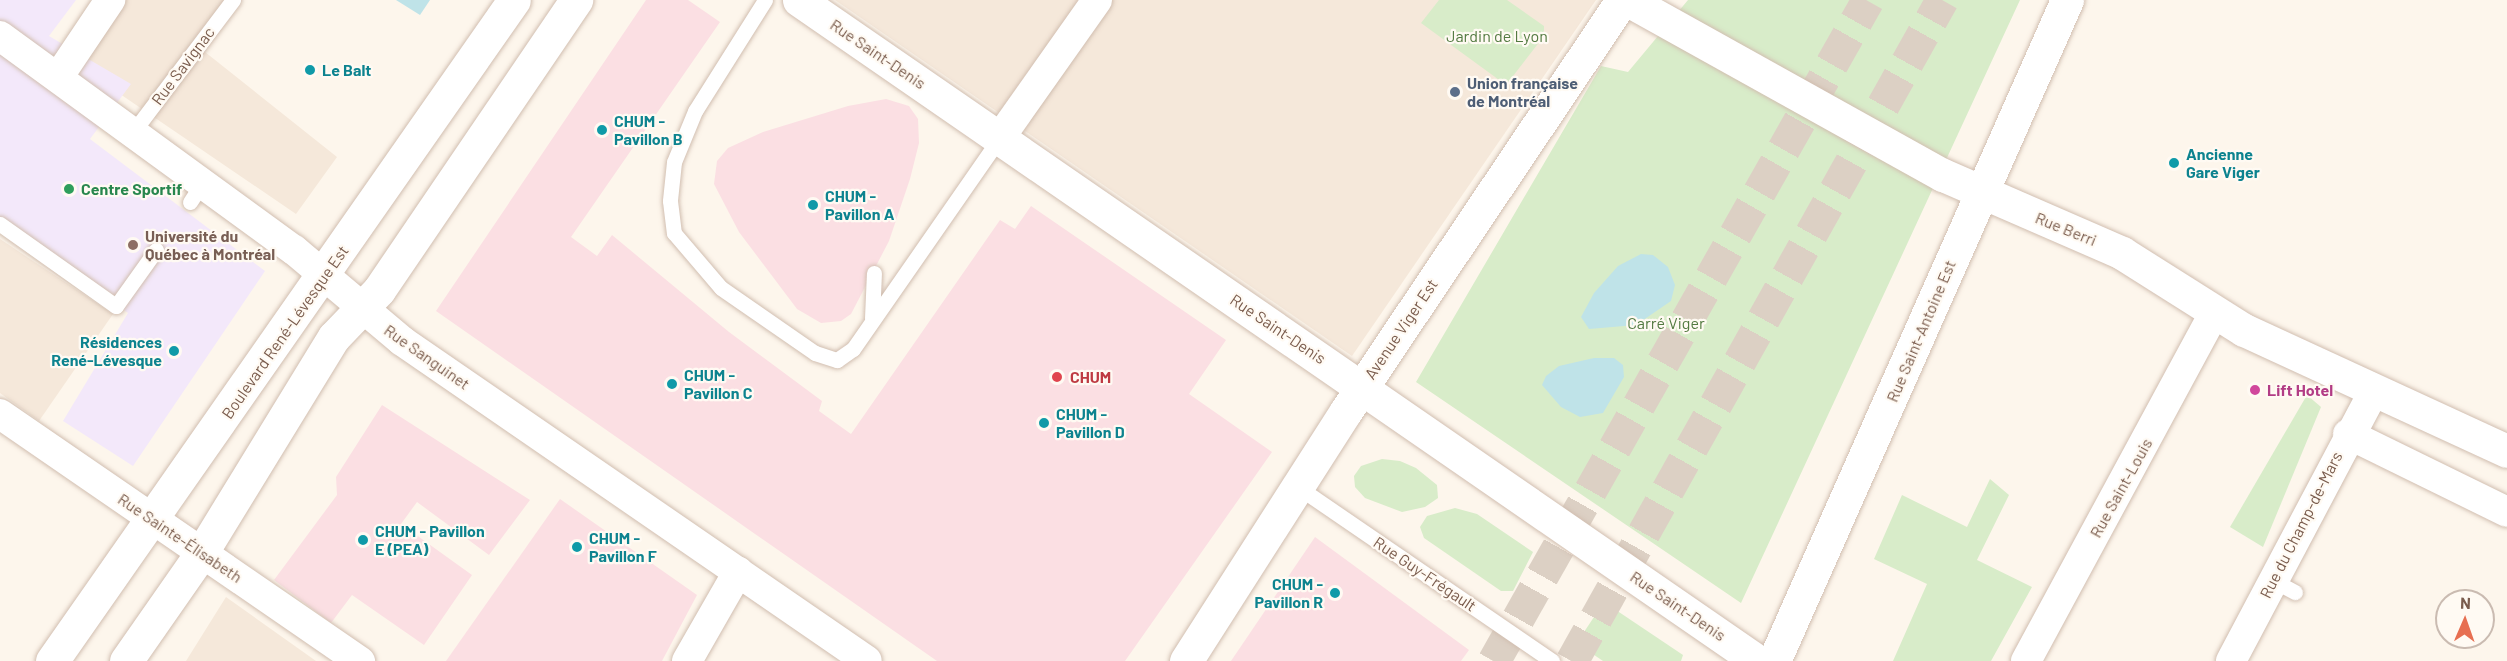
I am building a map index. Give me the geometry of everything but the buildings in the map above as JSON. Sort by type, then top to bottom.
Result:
[{"type":"main road","name":"Boulevard René-Lévesque Est","points":[[52,661],[324,276],[514,0]]},
{"type":"main road","points":[[126,661],[202,552],[334,337],[362,309],[576,0]]},
{"type":"main road","name":"Rue Saint-Denis","points":[[799,0],[1757,661]]},
{"type":"main road","name":"Avenue Viger Est","points":[[1186,661],[1362,388],[1622,0]]},
{"type":"main road","name":"Rue Berri","points":[[1628,0],[1980,193],[2122,253],[2214,314],[2374,391],[2507,451]]},
{"type":"main road","name":"Rue Saint-Antoine Est","points":[[1774,661],[2067,0]]},
{"type":"street","points":[[58,76],[110,0]]},
{"type":"street","points":[[999,139],[1084,5]]},
{"type":"street","name":"Rue Sanguinet","points":[[0,36],[133,132],[196,192],[324,276],[402,341],[867,661]]},
{"type":"street","name":"Rue Saint-Louis","points":[[2026,661],[2214,314]]},
{"type":"street","name":"Rue du Champ-de-Mars","points":[[2231,661],[2284,586],[2348,434],[2374,391]]},
{"type":"street","name":"Rue Sainte-Élisabeth","points":[[0,414],[360,661]]},
{"type":"street","points":[[2348,434],[2507,512]]},
{"type":"street","points":[[687,661],[738,572]]},
{"type":"lane","name":"Rue Savignac","points":[[133,132],[233,0]]},
{"type":"lane","points":[[765,0],[695,111],[674,162],[670,201],[674,233],[721,288],[815,353],[837,360],[853,349],[999,139]]},
{"type":"lane","points":[[0,224],[116,306],[156,250]]},
{"type":"lane","points":[[871,324],[875,303],[874,273]]},
{"type":"lane","name":"Rue Guy-Frégault","points":[[1299,487],[1552,661]]},
{"type":"shaded area","name":"Université du Québec à Montréal","points":[[0,0],[76,0],[49,36],[131,84],[90,139],[265,271],[133,466],[63,421],[128,313],[0,220]]},
{"type":"shaded area","points":[[123,0],[227,0],[200,48],[337,157],[296,214],[79,66]]},
{"type":"shaded area","name":"CHUM - Pavillon D","points":[[646,0],[688,0],[720,22],[571,237],[597,256],[612,235],[729,332],[822,401],[819,411],[851,434],[1000,220],[1015,229],[1031,206],[1226,340],[1189,394],[1272,452],[1125,661],[937,661],[436,311]]},
{"type":"shaded area","points":[[835,0],[1596,0],[1352,356]]},
{"type":"shaded area","name":"CHUM - Pavillon A","points":[[886,99],[909,106],[918,119],[919,143],[910,179],[889,241],[851,314],[841,321],[821,323],[797,309],[739,232],[714,184],[717,161],[728,148],[763,132],[848,106]]},
{"type":"shaded area","points":[[0,239],[113,314],[39,421],[0,393]]},
{"type":"shaded area","name":"CHUM - Pavillon E (PEA)","points":[[382,405],[530,500],[489,555],[417,502],[401,524],[472,575],[424,645],[352,595],[331,623],[274,580],[337,495],[336,477]]},
{"type":"shaded area","name":"CHUM - Pavillon F","points":[[560,499],[697,595],[662,661],[446,661]]},
{"type":"shaded area","name":"CHUM - Pavillon R","points":[[1315,537],[1469,650],[1461,661],[1231,661]]},
{"type":"shaded area","points":[[226,597],[316,661],[186,661]]},
{"type":"green space","name":"Jardin de Lyon","points":[[1439,0],[1507,0],[1544,26],[1544,36],[1506,85],[1421,23]]},
{"type":"green space","name":"Carré Viger","points":[[1688,0],[2020,0],[1741,603],[1416,382],[1601,66],[1628,72]]},
{"type":"green space","points":[[2307,395],[2321,407],[2263,547],[2230,527]]},
{"type":"green space","points":[[1382,459],[1400,461],[1416,468],[1437,485],[1438,498],[1425,507],[1402,512],[1365,498],[1355,487],[1354,476],[1361,466]]},
{"type":"green space","points":[[1990,479],[2009,495],[1977,560],[2032,587],[1991,661],[1893,661],[1927,584],[1874,559],[1902,495],[1967,527]]},
{"type":"green space","points":[[1455,508],[1477,514],[1533,552],[1513,591],[1501,591],[1424,538],[1420,527],[1427,516]]},
{"type":"green space","points":[[1604,602],[1683,655],[1681,661],[1603,661],[1584,648],[1580,638]]},
{"type":"water","points":[[396,0],[430,0],[420,15]]},
{"type":"water","points":[[1641,254],[1653,255],[1668,267],[1675,285],[1671,301],[1636,325],[1589,329],[1581,317],[1594,293],[1618,266]]},
{"type":"water","points":[[1594,358],[1614,358],[1623,365],[1624,377],[1603,413],[1580,417],[1561,407],[1542,385],[1546,376],[1559,366]]},
{"type":"tunnel","points":[[1494,661],[1868,0]]},
{"type":"tunnel","points":[[1572,661],[1942,0]]},
{"type":"place","name":"Le Balt","points":[[310,70]]},
{"type":"place","name":"Union française de Montréal","points":[[1455,92]]},
{"type":"place","name":"CHUM - Pavillon B","points":[[602,130]]},
{"type":"place","name":"Ancienne Gare Viger","points":[[2174,163]]},
{"type":"place","name":"Centre Sportif","points":[[69,189]]},
{"type":"place","name":"CHUM - Pavillon A","points":[[813,205]]},
{"type":"place","name":"Université du Québec à Montréal","points":[[133,245]]},
{"type":"place","name":"Résidences René-Lévesque","points":[[174,351]]},
{"type":"place","name":"CHUM","points":[[1057,377]]},
{"type":"place","name":"CHUM - Pavillon C","points":[[672,384]]},
{"type":"place","name":"Lift Hotel","points":[[2255,390]]},
{"type":"place","name":"CHUM - Pavillon D","points":[[1044,423]]},
{"type":"place","name":"CHUM - Pavillon E (PEA)","points":[[363,540]]},
{"type":"place","name":"CHUM - Pavillon F","points":[[577,547]]},
{"type":"place","name":"CHUM - Pavillon R","points":[[1335,593]]}]
